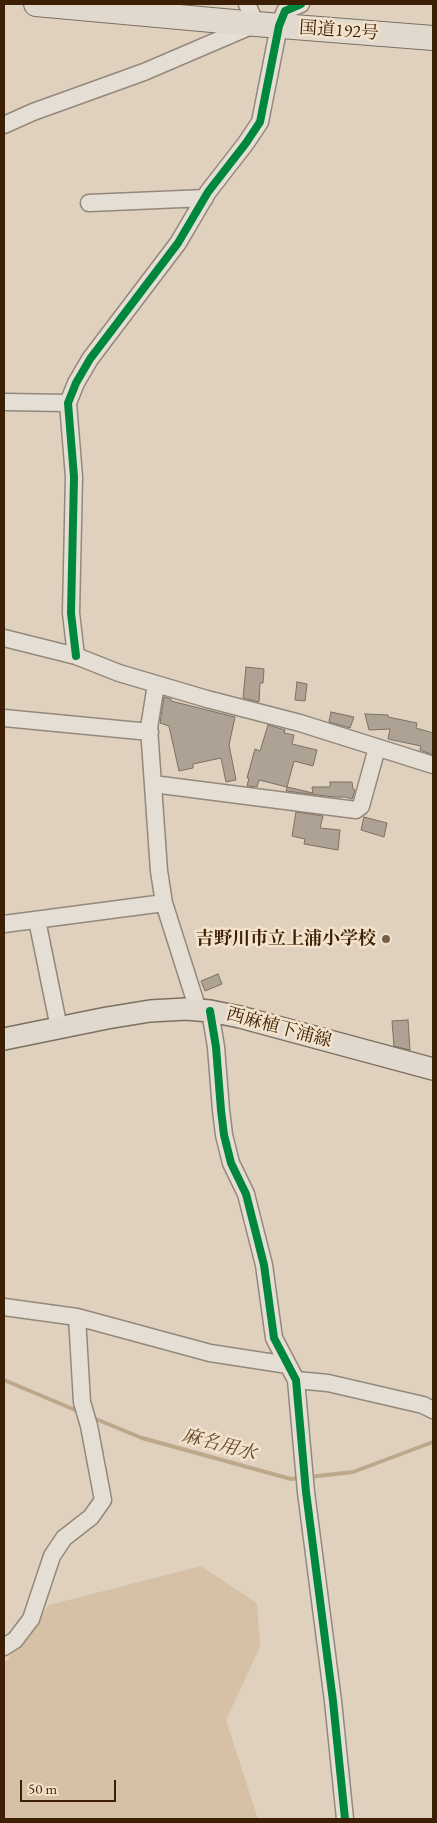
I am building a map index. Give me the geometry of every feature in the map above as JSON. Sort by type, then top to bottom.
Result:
[{"type":"highway","name":"国道192号","points":[[36,4],[260,18],[433,38]]},
{"type":"main road","name":"西麻植下浦線","points":[[4,1039],[150,1011],[204,1010],[240,1017],[433,1069]]},
{"type":"street","points":[[4,125],[33,112],[144,72],[260,18],[285,12],[301,4]]},
{"type":"street","points":[[76,656],[71,613],[74,477],[68,403],[76,383],[90,359],[178,243],[205,198],[260,122],[260,18]]},
{"type":"street","points":[[89,203],[205,198]]},
{"type":"street","points":[[4,402],[68,403]]},
{"type":"street","points":[[4,638],[76,656],[119,673],[300,724],[433,765]]},
{"type":"street","points":[[156,684],[150,732],[159,871],[164,902],[216,1047],[224,1135],[231,1163],[246,1194],[264,1265],[274,1338],[296,1380],[306,1492],[334,1701],[345,1819]]},
{"type":"street","points":[[4,718],[150,732]]},
{"type":"street","points":[[153,784],[356,810],[361,806],[377,748]]},
{"type":"street","points":[[4,924],[164,902]]},
{"type":"street","points":[[37,920],[59,1028]]},
{"type":"street","points":[[4,1307],[77,1317],[210,1353],[288,1365]]},
{"type":"street","points":[[4,1647],[15,1640],[31,1619],[52,1556],[64,1538],[91,1517],[103,1500],[89,1426],[82,1402],[77,1317]]},
{"type":"street","points":[[296,1380],[328,1383],[423,1405],[433,1410]]},
{"type":"shaded area","points":[[201,1566],[257,1603],[260,1647],[226,1720],[258,1819],[4,1819],[4,1664],[49,1605]]},
{"type":"building","points":[[246,667],[264,669],[263,683],[260,683],[259,702],[243,698]]},
{"type":"building","points":[[297,682],[307,684],[305,701],[295,700]]},
{"type":"building","points":[[164,697],[171,699],[171,701],[235,717],[229,745],[236,780],[226,782],[221,758],[193,764],[193,768],[179,771],[169,726],[160,723]]},
{"type":"building","points":[[331,712],[354,717],[350,728],[329,722]]},
{"type":"building","points":[[365,714],[388,715],[388,717],[417,723],[416,728],[433,733],[433,755],[420,750],[421,746],[388,739],[390,729],[369,730]]},
{"type":"building","points":[[268,725],[285,730],[284,733],[294,735],[292,744],[317,750],[313,766],[294,761],[287,787],[259,780],[257,787],[247,786],[249,778],[247,778],[255,749],[260,751]]},
{"type":"building","points":[[330,782],[352,782],[353,789],[355,790],[352,799],[286,791],[287,787],[313,793],[312,787],[330,787]]},
{"type":"building","points":[[296,812],[323,816],[320,828],[340,830],[338,850],[304,844],[305,839],[292,836]]},
{"type":"building","points":[[364,817],[387,823],[384,837],[361,830]]},
{"type":"building","points":[[218,974],[222,984],[205,991],[201,981]]},
{"type":"building","points":[[408,1020],[410,1050],[394,1046],[392,1021]]},
{"type":"waterway","name":"麻名用水","points":[[4,1380],[80,1412]]},
{"type":"waterway","name":"麻名用水","points":[[91,1417],[142,1438],[291,1479],[302,1478]]},
{"type":"waterway","name":"麻名用水","points":[[309,1477],[353,1472],[433,1442]]},
{"type":"cycle path","points":[[76,656],[71,613],[74,477],[68,403],[76,383],[90,359],[178,243],[208,192],[260,122],[279,26],[285,11],[301,4]]},
{"type":"cycle path","points":[[210,1011],[216,1047],[224,1135],[231,1163],[246,1194],[264,1265],[274,1338],[296,1380],[306,1492],[333,1701],[345,1819]]},
{"type":"place","name":"吉野川市立上浦小学校","points":[[386,939]]}]
